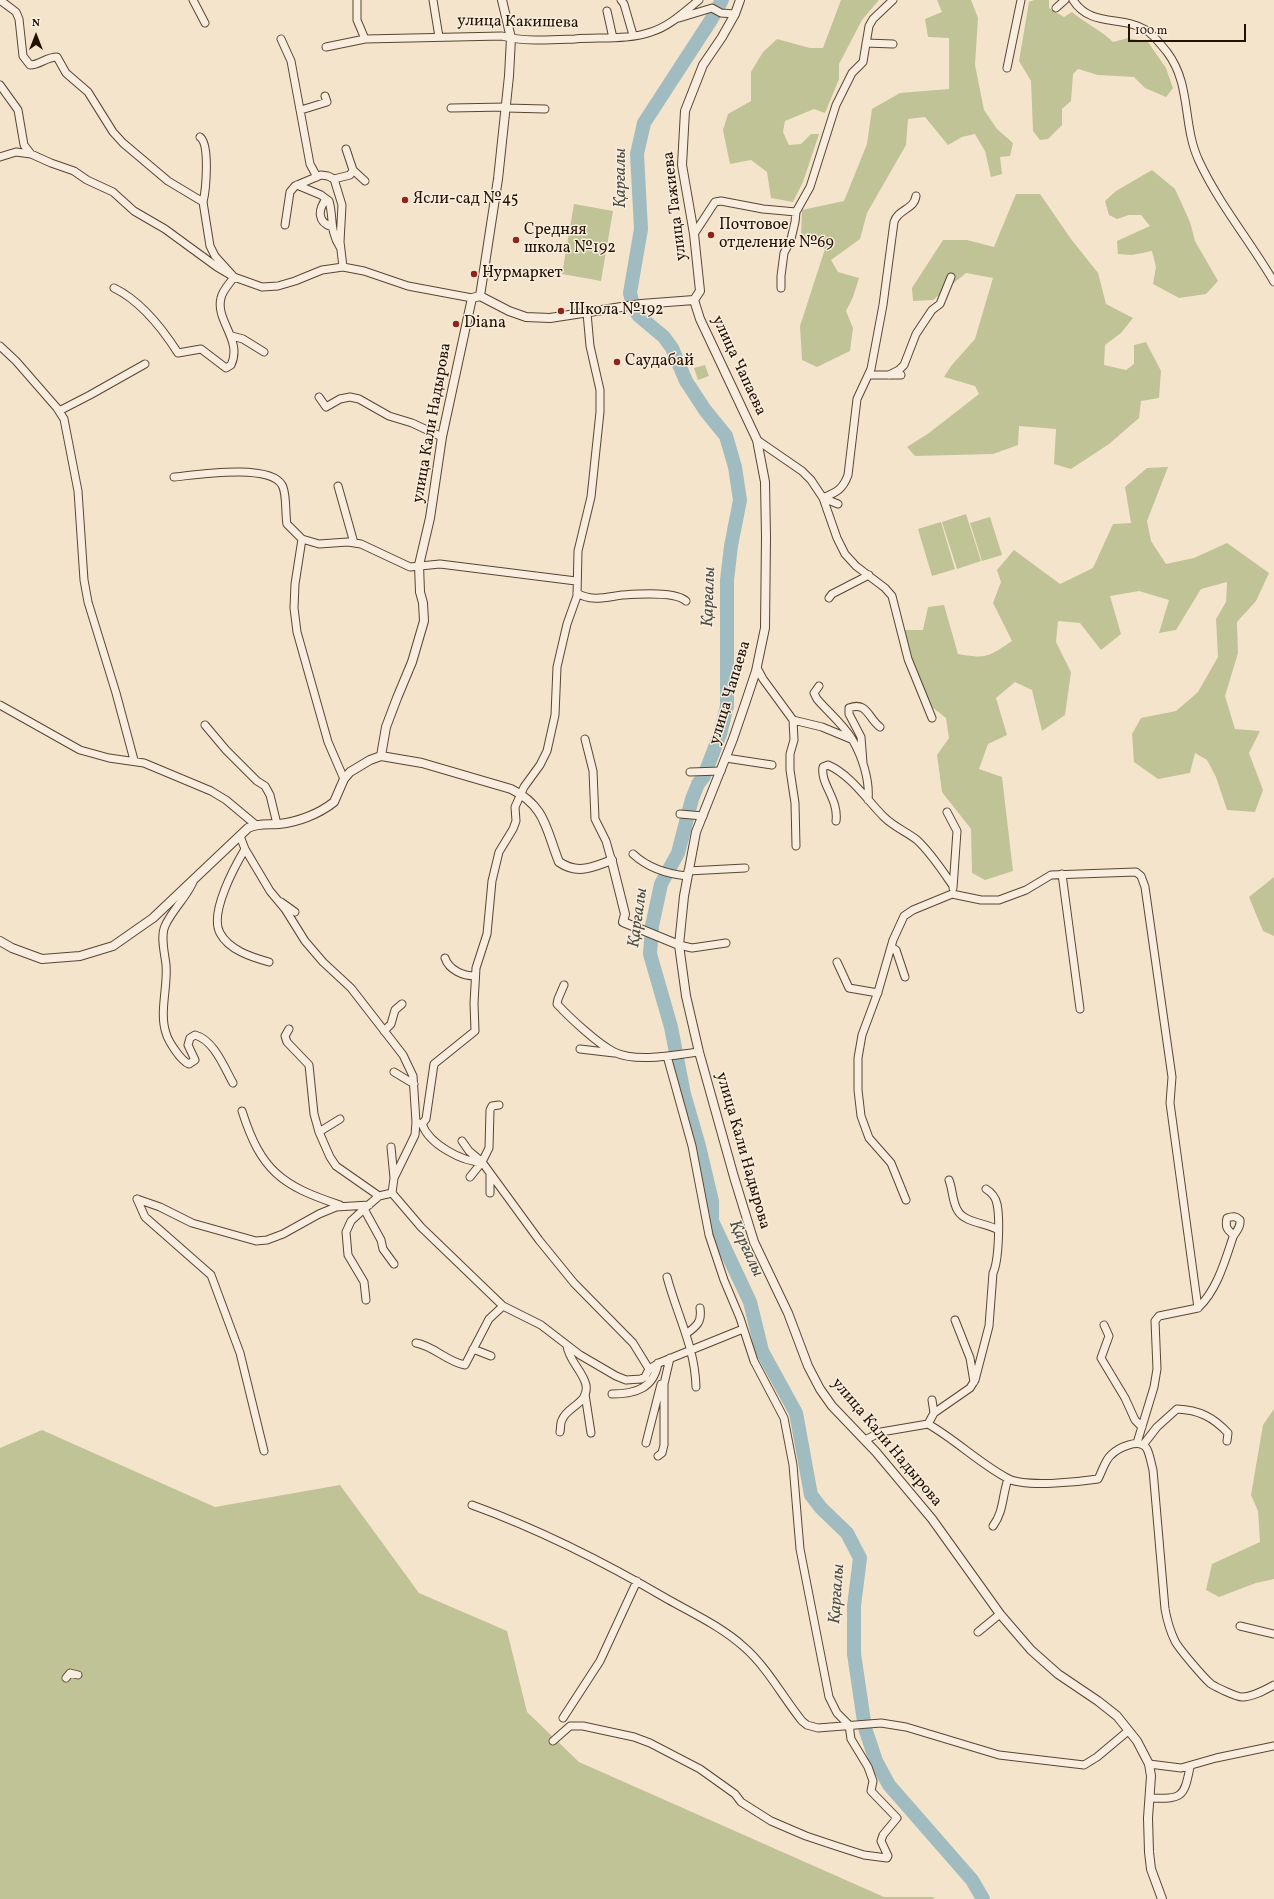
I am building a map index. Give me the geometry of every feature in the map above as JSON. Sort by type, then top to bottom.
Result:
[{"type":"street","points":[[0,0],[16,12],[19,19],[23,56],[30,65],[35,65],[46,58],[57,58],[66,73],[88,92],[113,132],[130,149],[168,181],[203,202]]},
{"type":"street","points":[[193,0],[205,23]]},
{"type":"street","points":[[356,0],[357,20],[365,39]]},
{"type":"street","points":[[433,0],[439,36]]},
{"type":"street","name":"улица Кали Надырова","points":[[381,756],[386,727],[412,662],[424,621],[423,603],[420,592],[419,565],[430,518],[442,437],[476,297],[506,108],[511,38],[502,0]]},
{"type":"street","points":[[621,0],[624,4],[633,35]]},
{"type":"street","name":"улица Какишева","points":[[326,47],[365,39],[439,36],[502,36],[539,40],[613,38],[651,32],[679,18],[699,0]]},
{"type":"street","name":"улица Тажиева","points":[[694,300],[700,291],[694,234],[682,165],[685,111],[703,65],[735,14],[740,0]]},
{"type":"street","points":[[781,288],[784,253],[791,238],[796,212],[810,187],[836,105],[852,73],[863,62],[867,31],[871,22],[893,0]]},
{"type":"street","points":[[1007,68],[1021,0]]},
{"type":"street","points":[[1056,8],[1065,0]]},
{"type":"street","points":[[1073,0],[1086,14],[1101,19],[1132,24],[1146,30],[1161,45],[1176,65],[1181,80],[1192,145],[1199,161],[1225,207],[1274,282]]},
{"type":"street","points":[[679,18],[712,8],[721,13],[735,14]]},
{"type":"street","points":[[607,11],[613,38]]},
{"type":"street","points":[[281,39],[291,61],[310,164],[317,177]]},
{"type":"street","points":[[866,43],[894,44]]},
{"type":"street","points":[[0,84],[18,110],[24,146],[31,154]]},
{"type":"street","points":[[301,110],[328,102],[325,96]]},
{"type":"street","points":[[452,108],[545,109]]},
{"type":"street","points":[[200,136],[205,145],[206,186],[203,202],[210,246],[215,256],[234,277]]},
{"type":"street","points":[[346,149],[352,170],[365,181]]},
{"type":"street","points":[[0,157],[16,152],[31,154],[74,171],[87,180],[113,192],[134,210],[165,229],[217,267],[234,277],[270,291]]},
{"type":"street","points":[[285,225],[290,192],[297,185],[317,177],[328,176],[334,179],[350,175],[352,170]]},
{"type":"street","points":[[334,179],[342,205],[341,247],[343,267]]},
{"type":"street","points":[[297,185],[326,199],[331,208],[332,228],[335,238],[341,247]]},
{"type":"street","points":[[823,498],[839,491],[845,484],[848,475],[857,399],[869,375],[883,305],[894,222],[897,214],[913,205],[916,196]]},
{"type":"street","points":[[694,234],[715,202],[721,201],[763,209],[796,212]]},
{"type":"street","points":[[262,289],[287,284],[322,270],[343,267],[364,271],[408,286],[476,297],[526,317],[550,318],[641,304],[694,300]]},
{"type":"street","points":[[114,288],[124,292],[141,306],[157,324],[178,353],[200,348],[226,368],[229,367],[233,361],[234,355],[232,336],[222,312],[221,298],[234,277]]},
{"type":"street","points":[[890,375],[904,365],[916,334],[932,310],[940,304],[951,277]]},
{"type":"street","name":"улица Чапаева","points":[[694,300],[696,310],[757,440],[765,482],[766,537],[765,628],[757,668],[726,758],[696,832],[688,874],[679,945],[686,996],[699,1052]]},
{"type":"street","points":[[419,1123],[426,1119],[434,1064],[475,1031],[475,976],[478,957],[487,934],[492,881],[499,852],[513,829],[516,821],[515,807],[521,794],[540,765],[547,751],[555,715],[557,667],[567,624],[577,592],[576,581],[578,551],[592,491],[600,412],[600,390],[590,346],[587,313]]},
{"type":"street","points":[[232,336],[243,339],[264,352]]},
{"type":"street","points":[[0,346],[16,361],[59,410],[64,420],[78,491],[84,580],[88,602],[116,693],[134,760]]},
{"type":"street","points":[[59,410],[90,395],[145,364]]},
{"type":"street","points":[[869,375],[901,375]]},
{"type":"street","points":[[319,398],[326,407],[340,400],[350,398],[359,399],[389,416],[412,423],[442,437]]},
{"type":"street","points":[[757,440],[802,471],[811,480],[823,498],[835,534],[845,554],[856,566],[885,588],[892,596],[908,659],[932,718]]},
{"type":"street","points":[[174,477],[233,471],[260,474],[276,479],[282,483],[284,489],[287,524],[302,540],[319,544],[360,544],[410,567],[440,564],[576,581]]},
{"type":"street","points":[[338,486],[354,543]]},
{"type":"street","points":[[823,498],[838,504]]},
{"type":"street","points":[[302,540],[295,584],[294,608],[297,632],[328,742],[344,779]]},
{"type":"street","points":[[829,598],[832,594],[869,575]]},
{"type":"street","points":[[577,592],[582,596],[607,599],[621,595],[668,595],[682,597],[686,601]]},
{"type":"street","points":[[757,668],[763,679],[793,720],[794,740],[790,754],[790,770],[795,803],[796,846]]},
{"type":"street","points":[[819,686],[814,693],[817,699],[852,740],[863,765],[869,791],[868,800]]},
{"type":"street","points":[[0,705],[80,750],[109,758],[134,760],[211,792],[226,800],[256,824]]},
{"type":"street","points":[[863,765],[864,754],[861,737],[850,714],[849,708],[861,706],[868,710],[875,724],[880,727]]},
{"type":"street","points":[[793,720],[822,727],[852,740]]},
{"type":"street","points":[[205,725],[226,750],[257,781],[265,786],[270,794],[277,824]]},
{"type":"street","points":[[585,739],[593,771],[595,819],[606,841],[612,861],[625,914],[623,922],[679,945],[692,948],[726,943]]},
{"type":"street","points":[[0,941],[12,948],[42,959],[80,956],[107,948],[120,942],[153,918],[193,882],[248,828],[256,824],[277,824],[296,821],[331,805],[334,802],[344,779],[359,766],[381,756],[422,763],[511,789],[521,794],[535,805],[544,818],[559,862],[571,868],[583,870],[612,861]]},
{"type":"street","points":[[726,758],[772,765]]},
{"type":"street","points":[[836,821],[837,812],[832,795],[822,773],[823,767],[828,765],[834,768],[885,818],[916,840],[939,866],[953,886]]},
{"type":"street","points":[[690,772],[721,771]]},
{"type":"street","points":[[947,812],[957,831],[952,894]]},
{"type":"street","points":[[680,814],[703,816]]},
{"type":"street","points":[[240,836],[245,849],[270,892],[316,954],[351,988],[402,1055],[413,1076],[419,1123],[415,1135],[394,1178]]},
{"type":"street","points":[[245,849],[230,878],[222,899],[218,915],[219,932],[237,950],[269,962]]},
{"type":"street","points":[[633,854],[639,860],[659,870],[672,874],[688,874],[745,868]]},
{"type":"street","points":[[906,1200],[891,1163],[869,1138],[861,1116],[858,1090],[858,1058],[862,1035],[878,993],[891,947],[904,916],[913,910],[952,894],[981,900],[999,900],[1026,890],[1051,875],[1136,872],[1141,876],[1145,887],[1172,1076],[1170,1103],[1198,1308]]},
{"type":"street","points":[[1062,874],[1080,1009]]},
{"type":"street","points":[[193,882],[187,895],[168,921],[164,930],[166,967],[164,1019],[166,1033],[181,1058],[184,1062],[189,1064],[195,1060],[188,1045],[190,1038],[195,1035],[205,1039],[211,1045],[233,1083]]},
{"type":"street","points":[[277,900],[295,912]]},
{"type":"street","points":[[891,947],[896,950],[905,977]]},
{"type":"street","points":[[445,958],[446,963],[464,976],[475,976]]},
{"type":"street","points":[[837,962],[849,988],[878,993]]},
{"type":"street","points":[[564,985],[557,1004],[575,1022],[614,1053]]},
{"type":"street","points":[[384,1031],[391,1024],[395,1010],[402,1004]]},
{"type":"street","points":[[289,1029],[285,1036],[286,1042],[309,1065],[314,1114],[319,1132],[336,1166],[379,1196]]},
{"type":"street","points":[[580,1049],[635,1057],[668,1056],[699,1052]]},
{"type":"street","name":"улица Кали Надырова","points":[[699,1052],[754,1242],[788,1313],[808,1366],[820,1389],[832,1406],[865,1440],[932,1519],[1000,1614],[1044,1663],[1117,1716],[1137,1741],[1149,1764]]},
{"type":"street","points":[[553,1741],[570,1726],[583,1726],[639,1739],[650,1743],[700,1769],[735,1794],[741,1802],[771,1821],[806,1836],[864,1855],[887,1858],[888,1856],[881,1841],[883,1835],[897,1818],[871,1791],[873,1781],[868,1767],[851,1739],[849,1725],[837,1713],[829,1697],[800,1549],[793,1465],[784,1418],[754,1361],[709,1234],[692,1146],[668,1056]]},
{"type":"street","points":[[394,1072],[414,1084]]},
{"type":"street","points":[[470,1177],[482,1162],[489,1148],[490,1110],[492,1106],[499,1105]]},
{"type":"street","points":[[242,1111],[250,1136],[260,1156],[272,1170],[300,1190],[342,1206]]},
{"type":"street","points":[[319,1132],[340,1119]]},
{"type":"street","points":[[419,1123],[444,1149],[465,1160],[482,1162]]},
{"type":"street","points":[[462,1141],[469,1151],[482,1162],[538,1240],[574,1283],[633,1343],[649,1369]]},
{"type":"street","points":[[391,1147],[394,1178],[392,1194],[421,1227],[503,1306],[541,1325],[567,1346],[616,1376],[626,1380],[641,1379],[645,1377],[649,1369],[658,1363],[743,1329]]},
{"type":"street","points":[[490,1173],[490,1193]]},
{"type":"street","points":[[949,1180],[958,1211],[965,1218],[989,1225],[998,1230]]},
{"type":"street","points":[[928,1424],[934,1413],[970,1388],[974,1382],[980,1364],[989,1326],[993,1273],[996,1267],[998,1230],[997,1203],[991,1192],[986,1189]]},
{"type":"street","points":[[366,1300],[364,1282],[348,1255],[346,1232],[351,1221],[379,1196],[392,1194]]},
{"type":"street","points":[[264,1451],[240,1353],[211,1275],[145,1217],[137,1199],[160,1206],[192,1223],[256,1241],[268,1240],[283,1234],[327,1209],[342,1206],[366,1207]]},
{"type":"street","points":[[366,1207],[381,1240],[383,1249],[394,1264]]},
{"type":"street","points":[[1140,1444],[1142,1427],[1154,1387],[1157,1369],[1155,1321],[1159,1316],[1198,1308],[1206,1301],[1228,1255],[1234,1235]]},
{"type":"street","points":[[667,1277],[675,1306],[691,1349],[694,1361],[696,1387]]},
{"type":"street","points":[[416,1343],[431,1347],[465,1366],[489,1319],[503,1306]]},
{"type":"street","points":[[686,1334],[700,1323],[700,1308]]},
{"type":"street","points":[[955,1320],[970,1358],[974,1382]]},
{"type":"street","points":[[1104,1325],[1108,1336],[1101,1358],[1125,1398],[1135,1420],[1142,1427]]},
{"type":"street","points":[[567,1346],[571,1359],[584,1378],[591,1433]]},
{"type":"street","points":[[473,1349],[491,1356]]},
{"type":"street","points":[[646,1443],[654,1417],[661,1385],[670,1358]]},
{"type":"street","points":[[612,1394],[627,1393],[647,1385],[654,1380],[658,1363]]},
{"type":"street","points":[[658,1456],[662,1453],[664,1445],[665,1376]]},
{"type":"street","points":[[560,1432],[562,1419],[580,1402],[585,1394]]},
{"type":"street","points":[[932,1400],[934,1413]]},
{"type":"street","points":[[865,1440],[881,1432],[928,1424],[946,1434],[1008,1479],[1022,1483],[1071,1484],[1098,1479],[1110,1455],[1124,1447],[1140,1444],[1177,1408],[1204,1413],[1219,1423],[1228,1433],[1227,1441]]},
{"type":"street","points":[[1140,1444],[1146,1448],[1153,1470],[1165,1609],[1170,1630],[1176,1643],[1203,1676],[1212,1684],[1241,1698],[1250,1696],[1274,1685]]},
{"type":"street","points":[[993,1526],[999,1518],[1003,1506],[1008,1479]]},
{"type":"street","points":[[472,1505],[557,1539],[637,1581],[703,1619],[743,1646],[763,1666],[793,1710],[807,1725],[818,1728],[881,1723],[906,1727],[999,1755],[1084,1765],[1097,1757],[1128,1730]]},
{"type":"street","points":[[563,1718],[600,1661],[637,1581]]},
{"type":"street","points":[[978,1632],[1000,1614]]},
{"type":"street","points":[[1240,1626],[1274,1634]]},
{"type":"street","points":[[66,1678],[70,1673],[78,1675]]},
{"type":"street","points":[[1162,1899],[1150,1863],[1148,1818],[1151,1786],[1149,1764],[1172,1768],[1190,1767],[1216,1758],[1274,1746]]},
{"type":"street","points":[[1150,1798],[1166,1798],[1180,1795],[1184,1792],[1190,1767]]},
{"type":"green space","points":[[841,0],[879,0],[862,20],[839,64],[839,79],[825,113],[814,109],[785,121],[783,132],[789,145],[801,144],[811,134],[819,134],[803,182],[793,202],[771,198],[767,172],[751,160],[730,164],[723,130],[728,114],[751,101],[751,72],[763,52],[777,39],[810,48],[823,48]]},
{"type":"green space","points":[[937,0],[971,0],[978,18],[975,65],[984,110],[997,129],[1013,143],[1010,156],[1000,157],[1002,174],[991,177],[985,151],[975,134],[962,137],[948,145],[925,117],[908,119],[906,145],[867,213],[860,239],[831,260],[838,272],[859,278],[853,297],[846,311],[853,328],[850,351],[817,367],[802,360],[800,326],[825,249],[801,237],[802,210],[844,201],[867,144],[872,109],[900,93],[949,89],[949,38],[928,37],[925,19],[942,12]]},
{"type":"green space","points":[[1034,0],[1049,0],[1049,8],[1064,17],[1072,12],[1113,42],[1128,38],[1148,42],[1166,68],[1173,88],[1166,97],[1145,88],[1134,77],[1098,75],[1078,69],[1073,74],[1071,101],[1062,109],[1062,125],[1048,139],[1040,140],[1033,131],[1031,81],[1019,61],[1029,2]]},
{"type":"green space","points":[[1152,170],[1175,189],[1190,222],[1195,241],[1218,281],[1206,294],[1179,298],[1153,284],[1156,267],[1152,251],[1132,255],[1118,254],[1117,241],[1150,226],[1141,215],[1129,215],[1117,219],[1109,215],[1105,201],[1116,191]]},
{"type":"green space","points":[[1016,194],[1040,194],[1071,239],[1098,273],[1106,304],[1133,318],[1121,333],[1105,345],[1104,365],[1126,370],[1134,364],[1134,345],[1146,342],[1161,371],[1159,398],[1141,401],[1139,418],[1109,444],[1071,469],[1054,464],[1056,429],[1019,426],[1018,445],[993,454],[915,456],[907,447],[929,433],[979,394],[975,386],[944,377],[951,366],[975,339],[993,278],[966,273],[933,300],[913,301],[912,288],[943,240],[967,240],[994,247]]},
{"type":"green space","points":[[574,204],[613,211],[601,281],[562,274]]},
{"type":"green space","points":[[705,365],[709,376],[698,380],[694,368]]},
{"type":"green space","points":[[1168,467],[1147,521],[1151,541],[1166,564],[1194,558],[1227,543],[1269,573],[1256,601],[1237,622],[1238,653],[1225,696],[1235,729],[1260,731],[1249,753],[1263,790],[1255,812],[1227,810],[1216,777],[1207,760],[1195,753],[1190,773],[1158,779],[1134,762],[1132,734],[1141,718],[1176,711],[1198,692],[1218,657],[1216,619],[1226,602],[1227,582],[1201,589],[1176,630],[1159,633],[1169,600],[1139,591],[1110,596],[1121,634],[1101,650],[1080,623],[1058,621],[1056,642],[1071,672],[1065,715],[1042,731],[1032,690],[1015,682],[996,698],[1007,735],[988,744],[979,769],[1002,777],[1013,871],[985,880],[972,873],[971,829],[942,792],[937,755],[949,738],[946,718],[924,701],[901,630],[923,630],[928,607],[944,605],[958,654],[982,656],[998,650],[1012,641],[993,603],[1001,582],[997,570],[1014,550],[1060,584],[1093,568],[1113,524],[1131,523],[1125,487],[1147,468]]},
{"type":"green space","points":[[966,514],[981,561],[957,569],[942,522]]},
{"type":"green space","points":[[990,517],[1002,555],[982,561],[970,523]]},
{"type":"green space","points":[[941,522],[955,569],[932,576],[918,529]]},
{"type":"green space","points":[[1274,877],[1274,936],[1263,931],[1249,897]]},
{"type":"green space","points":[[1274,1409],[1274,1579],[1256,1583],[1219,1597],[1206,1590],[1212,1564],[1260,1542],[1258,1511],[1251,1495],[1263,1425]]},
{"type":"green space","points":[[42,1430],[215,1507],[340,1485],[419,1593],[507,1631],[527,1712],[579,1762],[884,1897],[933,1897],[935,1899],[0,1899],[0,1448]]},
{"type":"waterway","name":"Қарғалы","points":[[722,0],[711,20],[644,123],[637,154],[641,229],[630,293],[634,309],[639,316],[664,337],[672,348],[686,381],[705,410],[726,436],[735,467],[740,500],[731,546],[727,580],[727,706],[720,734],[704,776],[698,784],[692,799],[678,853],[661,884],[652,926],[650,954],[671,1027],[684,1094],[699,1146],[712,1201],[712,1221],[750,1302],[762,1351],[796,1413],[811,1495],[821,1508],[847,1533],[860,1558],[854,1606],[854,1654],[865,1728],[876,1761],[889,1785],[972,1880],[983,1899]]},
{"type":"place","name":"Ясли-сад №45","points":[[405,200]]},
{"type":"place","name":"Почтовое отделение №69","points":[[711,235]]},
{"type":"place","name":"Средняя школа №192","points":[[516,240]]},
{"type":"place","name":"Нурмаркет","points":[[474,274]]},
{"type":"place","name":"Школа №192","points":[[561,311]]},
{"type":"place","name":"Diana","points":[[456,324]]},
{"type":"place","name":"Саудабай","points":[[617,362]]}]
